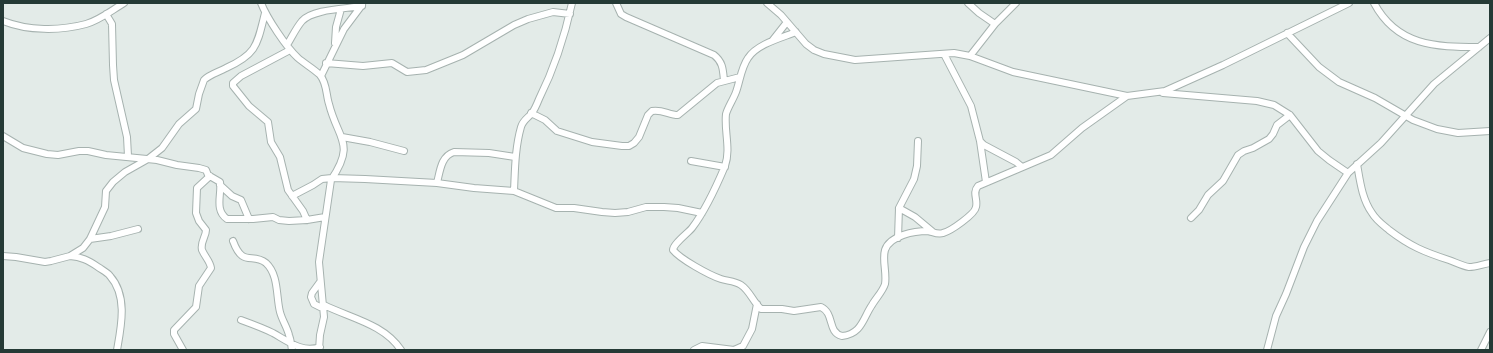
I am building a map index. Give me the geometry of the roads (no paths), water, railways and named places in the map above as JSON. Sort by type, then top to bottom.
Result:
[{"type":"street","points":[[3,21],[24,27],[68,28],[87,24],[124,3]]},
{"type":"street","points":[[241,320],[273,333],[292,347],[308,350],[320,348],[320,335],[324,322],[324,307],[320,282],[319,262],[330,184],[343,160],[344,147],[342,137],[331,114],[321,76],[299,59],[288,47],[265,13],[261,3]]},
{"type":"street","points":[[514,191],[515,157],[523,122],[531,113],[546,83],[570,14],[572,3]]},
{"type":"street","points":[[616,3],[621,14],[626,17],[714,55],[719,59],[723,67],[724,81]]},
{"type":"street","points":[[767,3],[787,22],[806,44],[814,50],[824,54],[855,60],[954,53],[970,56],[1013,72],[1127,96],[1157,93],[1180,85],[1349,3]]},
{"type":"street","points":[[968,3],[995,24]]},
{"type":"street","points":[[970,56],[995,24],[1016,3]]},
{"type":"street","points":[[1374,3],[1383,17],[1393,27],[1417,42],[1436,46],[1478,47]]},
{"type":"street","points":[[308,220],[292,196],[286,183],[280,157],[271,142],[268,122],[249,106],[233,86],[233,83],[241,76],[288,47],[301,22],[307,17],[320,12],[362,4]]},
{"type":"street","points":[[321,76],[326,63],[344,29],[362,4]]},
{"type":"street","points":[[336,45],[336,27],[341,9]]},
{"type":"street","points":[[326,63],[363,66],[392,63],[407,72],[426,70],[463,55],[514,24],[528,18],[553,12],[570,14]]},
{"type":"street","points":[[3,256],[45,262],[70,256],[83,248],[90,239],[106,207],[106,191],[125,172],[148,159],[162,148],[179,124],[196,109],[204,80],[247,57],[257,42],[265,13]]},
{"type":"street","points":[[106,14],[112,24],[114,80],[127,137],[128,156]]},
{"type":"street","points":[[772,41],[787,22]]},
{"type":"street","points":[[796,32],[772,41],[750,56],[740,77],[736,93],[727,113],[727,154],[724,167],[702,214],[685,236],[674,245],[673,250],[677,255],[700,269],[719,278],[740,284],[763,310],[782,309],[789,311],[821,307],[827,311],[833,328],[837,334],[842,336],[849,334],[862,325],[871,306],[883,288],[885,282],[885,250],[890,243],[908,234],[929,231],[943,233],[971,214],[976,206],[976,189],[986,182],[1051,155],[1086,125],[1127,96]]},
{"type":"street","points":[[1287,33],[1319,68],[1339,82],[1375,98],[1422,124],[1437,129],[1458,133],[1490,131]]},
{"type":"street","points":[[1267,350],[1276,316],[1304,247],[1317,221],[1348,173],[1381,143],[1434,84],[1490,38]]},
{"type":"street","points":[[944,54],[971,106],[980,141],[986,182]]},
{"type":"street","points":[[531,113],[545,120],[562,133],[592,142],[616,146],[628,146],[634,143],[639,137],[650,112],[657,110],[673,115],[680,114],[712,87],[724,81],[740,77]]},
{"type":"street","points":[[1157,93],[1256,101],[1274,105],[1290,115],[1318,151],[1348,173]]},
{"type":"street","points":[[1191,218],[1199,210],[1208,195],[1223,181],[1238,155],[1269,139],[1277,125],[1290,115]]},
{"type":"street","points":[[3,136],[23,148],[47,154],[58,155],[84,151],[106,155],[148,159],[177,166],[202,168],[206,170],[210,176],[218,180],[220,185],[232,196],[241,200],[249,219]]},
{"type":"street","points":[[342,137],[370,142],[404,151]]},
{"type":"street","points":[[898,238],[899,208],[914,179],[917,162],[918,141]]},
{"type":"street","points":[[980,141],[984,145],[1016,162],[1022,167]]},
{"type":"street","points":[[437,183],[444,159],[454,152],[489,153],[515,157]]},
{"type":"street","points":[[691,161],[724,167]]},
{"type":"street","points":[[1357,164],[1360,184],[1372,215],[1398,237],[1425,252],[1465,266],[1476,267],[1490,263]]},
{"type":"street","points":[[182,350],[174,334],[174,330],[196,307],[199,286],[211,268],[202,249],[206,230],[197,218],[196,211],[197,188],[210,176]]},
{"type":"street","points":[[292,196],[313,186],[322,179],[332,178],[437,183],[514,191],[556,208],[574,208],[615,213],[664,207],[678,208],[702,214]]},
{"type":"street","points":[[220,185],[220,209],[224,218],[249,219],[269,216],[283,221],[308,220],[325,217]]},
{"type":"street","points":[[899,208],[915,217],[933,232]]},
{"type":"street","points":[[90,239],[112,236],[138,229]]},
{"type":"street","points":[[233,241],[243,257],[264,262],[269,267],[275,281],[280,314],[289,334],[292,347]]},
{"type":"street","points":[[70,256],[87,259],[109,275],[116,283],[120,298],[122,319],[118,350]]},
{"type":"street","points":[[320,282],[312,292],[311,297],[314,304],[362,321],[374,327],[395,342],[401,350]]},
{"type":"street","points":[[694,350],[702,346],[734,350],[743,346],[752,329],[757,304]]},
{"type":"street","points":[[1481,350],[1490,332]]}]
